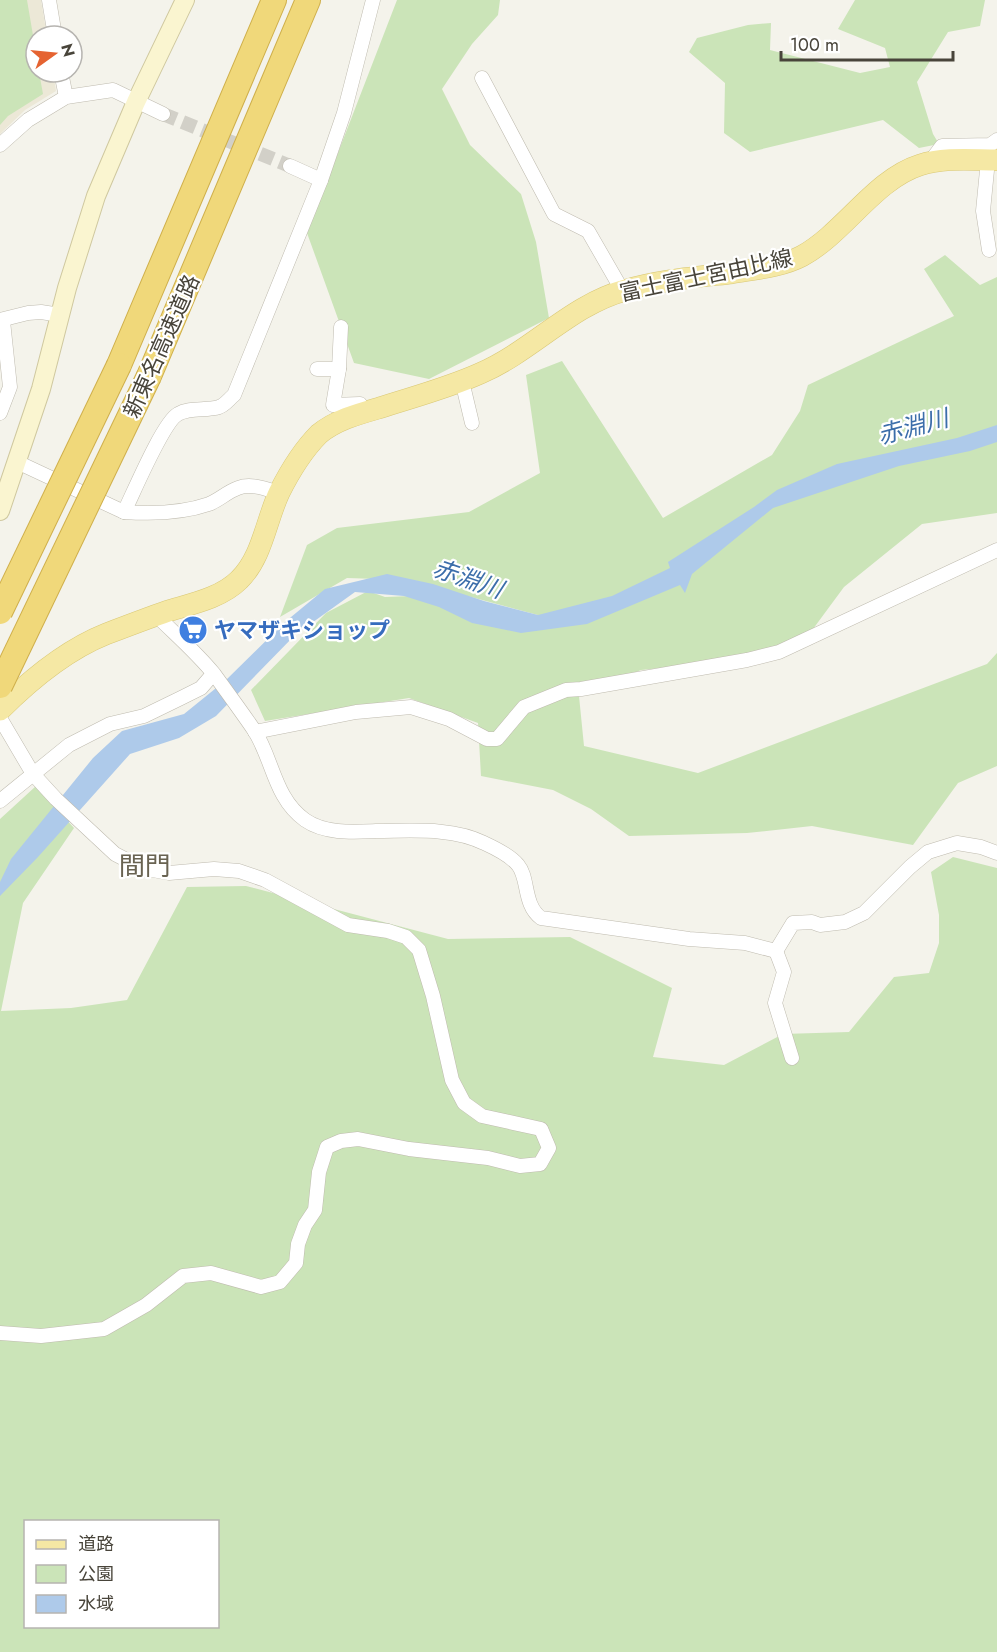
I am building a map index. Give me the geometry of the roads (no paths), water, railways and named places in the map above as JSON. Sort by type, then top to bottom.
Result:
[{"type":"highway","name":"新東名高速道路","points":[[0,612],[119,364],[274,0]]},
{"type":"highway","name":"新東名高速道路","points":[[0,686],[149,376],[308,0]]},
{"type":"main road","name":"富士富士宮由比線","points":[[0,710],[38,675],[76,649],[104,635],[207,598],[239,580],[253,560],[279,493],[299,459],[321,433],[343,419],[462,381],[497,365],[591,304],[622,290],[769,266],[801,256],[826,240],[891,180],[917,166],[930,162],[993,160]]},
{"type":"street","points":[[49,0],[53,24]]},
{"type":"street","points":[[0,511],[41,389],[60,315],[96,196],[136,102],[184,0]]},
{"type":"street","points":[[124,512],[165,428],[176,414],[221,406],[234,396],[321,180],[344,113],[374,0]]},
{"type":"street","points":[[482,78],[554,214],[588,231],[622,290]]},
{"type":"street","points":[[63,84],[66,97]]},
{"type":"street","points":[[0,145],[28,120],[66,97],[113,90],[163,114]]},
{"type":"street","points":[[930,162],[942,146],[990,146],[997,140]]},
{"type":"street","points":[[989,250],[983,211],[993,160]]},
{"type":"street","points":[[290,166],[321,180]]},
{"type":"street","points":[[0,413],[10,387],[1,321],[28,313],[41,312],[60,315]]},
{"type":"street","points":[[341,327],[339,369],[333,405],[360,405],[365,412]]},
{"type":"street","points":[[317,369],[339,369]]},
{"type":"street","points":[[462,381],[472,423]]},
{"type":"street","points":[[17,462],[124,512],[181,510],[210,504],[239,487],[255,486],[279,493]]},
{"type":"street","points":[[255,732],[356,712],[411,707],[449,719],[487,739],[497,739],[524,707],[566,690],[581,690],[747,660],[779,652],[997,550]]},
{"type":"street","points":[[156,615],[216,678],[236,704],[255,732],[279,789],[298,814],[307,821],[325,828],[349,832],[453,832],[482,842],[503,853],[520,866],[533,912],[541,918],[689,939],[745,943],[776,951]]},
{"type":"street","points":[[0,801],[69,745],[110,724],[144,716],[201,688],[216,678]]},
{"type":"street","points":[[0,718],[33,774],[56,799],[115,854],[142,868],[169,873],[214,869],[239,871],[265,880],[348,925],[388,931],[406,937],[418,950],[433,996],[452,1080],[464,1103],[482,1116],[541,1129],[549,1148],[540,1164],[520,1166],[488,1158],[409,1149],[358,1139],[341,1141],[327,1147],[319,1172],[315,1210],[305,1225],[298,1244],[296,1263],[280,1282],[261,1287],[211,1273],[183,1276],[147,1305],[104,1329],[41,1336],[0,1333]]},
{"type":"street","points":[[776,951],[793,923],[812,922],[820,925],[845,922],[864,913],[928,852],[957,843],[981,847],[997,853]]},
{"type":"street","points":[[776,951],[784,972],[775,1004],[792,1058]]},
{"type":"water","points":[[997,425],[997,442],[970,451],[899,466],[773,508],[692,574],[685,593],[680,585],[587,624],[521,633],[472,623],[439,607],[404,596],[355,592],[295,635],[216,716],[179,738],[130,754],[0,896],[0,882],[11,859],[93,758],[122,731],[184,714],[226,680],[285,622],[325,589],[387,574],[433,584],[484,601],[538,615],[612,596],[670,568],[668,562],[777,490],[837,464],[957,438]]},
{"type":"tunnel","points":[[163,114],[290,166]]},
{"type":"place","name":"ヤマザキショップ","points":[[193,630]]},
{"type":"district","name":"間門","points":[[145,866]]},
{"type":"water label","name":"赤淵川","points":[[913,427]]},
{"type":"water label","name":"赤淵川","points":[[468,579]]}]
